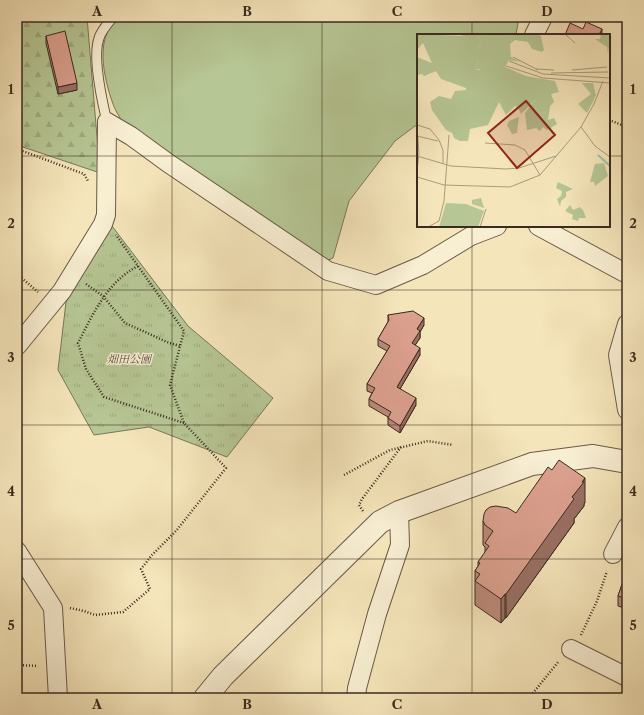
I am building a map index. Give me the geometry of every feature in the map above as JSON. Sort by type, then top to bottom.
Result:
[{"type":"street","points":[[534,34],[543,17]]},
{"type":"street","points":[[17,346],[62,291],[103,224],[106,215],[107,199],[107,122]]},
{"type":"street","points":[[107,122],[131,136],[168,163],[328,271],[376,285],[423,265],[471,236],[494,227]]},
{"type":"street","points":[[540,227],[627,274]]},
{"type":"street","points":[[627,324],[618,355],[627,410]]},
{"type":"street","points":[[205,698],[223,676],[380,522],[399,512],[532,464],[593,456],[627,462]]},
{"type":"street","points":[[354,697],[377,614],[400,545],[399,512]]},
{"type":"street","points":[[613,554],[627,527]]},
{"type":"street","points":[[17,551],[53,608],[58,698]]},
{"type":"street","points":[[571,649],[627,677]]},
{"type":"lane","points":[[107,122],[102,102],[96,52],[99,37],[113,17]]},
{"type":"path","points":[[610,120],[627,126]]},
{"type":"path","points":[[17,149],[84,174],[98,199],[107,199]]},
{"type":"path","points":[[53,608],[63,607],[84,611],[95,615],[123,612],[150,589],[141,569],[152,555],[176,531],[226,468],[184,423],[170,385],[184,331],[117,237],[103,224]]},
{"type":"path","points":[[138,266],[127,272],[103,296],[78,343],[86,369],[104,397],[184,423]]},
{"type":"path","points":[[17,274],[52,303]]},
{"type":"path","points":[[103,296],[125,323],[167,342],[180,346]]},
{"type":"path","points":[[344,475],[390,450],[428,441],[453,444]]},
{"type":"path","points":[[377,526],[365,514],[359,505],[401,447]]},
{"type":"path","points":[[529,698],[566,652],[576,645],[597,601],[613,554]]},
{"type":"green space","points":[[17,17],[87,17],[100,173],[17,145]]},
{"type":"green space","points":[[123,17],[519,17],[516,34],[417,34],[417,126],[395,141],[349,201],[333,258],[326,261],[123,123],[115,109],[106,82],[104,69],[104,44],[107,33],[113,24]]},
{"type":"green space","name":"畑田公園","points":[[112,226],[188,326],[273,398],[227,457],[149,427],[94,435],[58,370],[66,302]]},
{"type":"building","points":[[586,22],[602,29],[600,34],[565,34],[570,23],[583,29]]},
{"type":"building","points":[[627,25],[627,32],[624,30]]},
{"type":"building","points":[[65,31],[77,83],[58,87],[46,36]]},
{"type":"building","points":[[413,311],[424,318],[417,329],[420,331],[412,343],[420,348],[397,387],[416,398],[400,426],[388,418],[391,412],[369,399],[375,388],[367,384],[390,346],[378,339],[389,320],[388,315]]},
{"type":"building","points":[[559,460],[585,478],[582,482],[584,482],[572,497],[574,499],[501,599],[475,581],[480,574],[475,571],[480,563],[478,562],[489,546],[485,543],[493,531],[485,525],[483,521],[484,514],[490,507],[496,506],[508,508],[516,513],[548,467],[552,470]]},
{"type":"building","points":[[627,570],[627,599],[618,596]]}]
